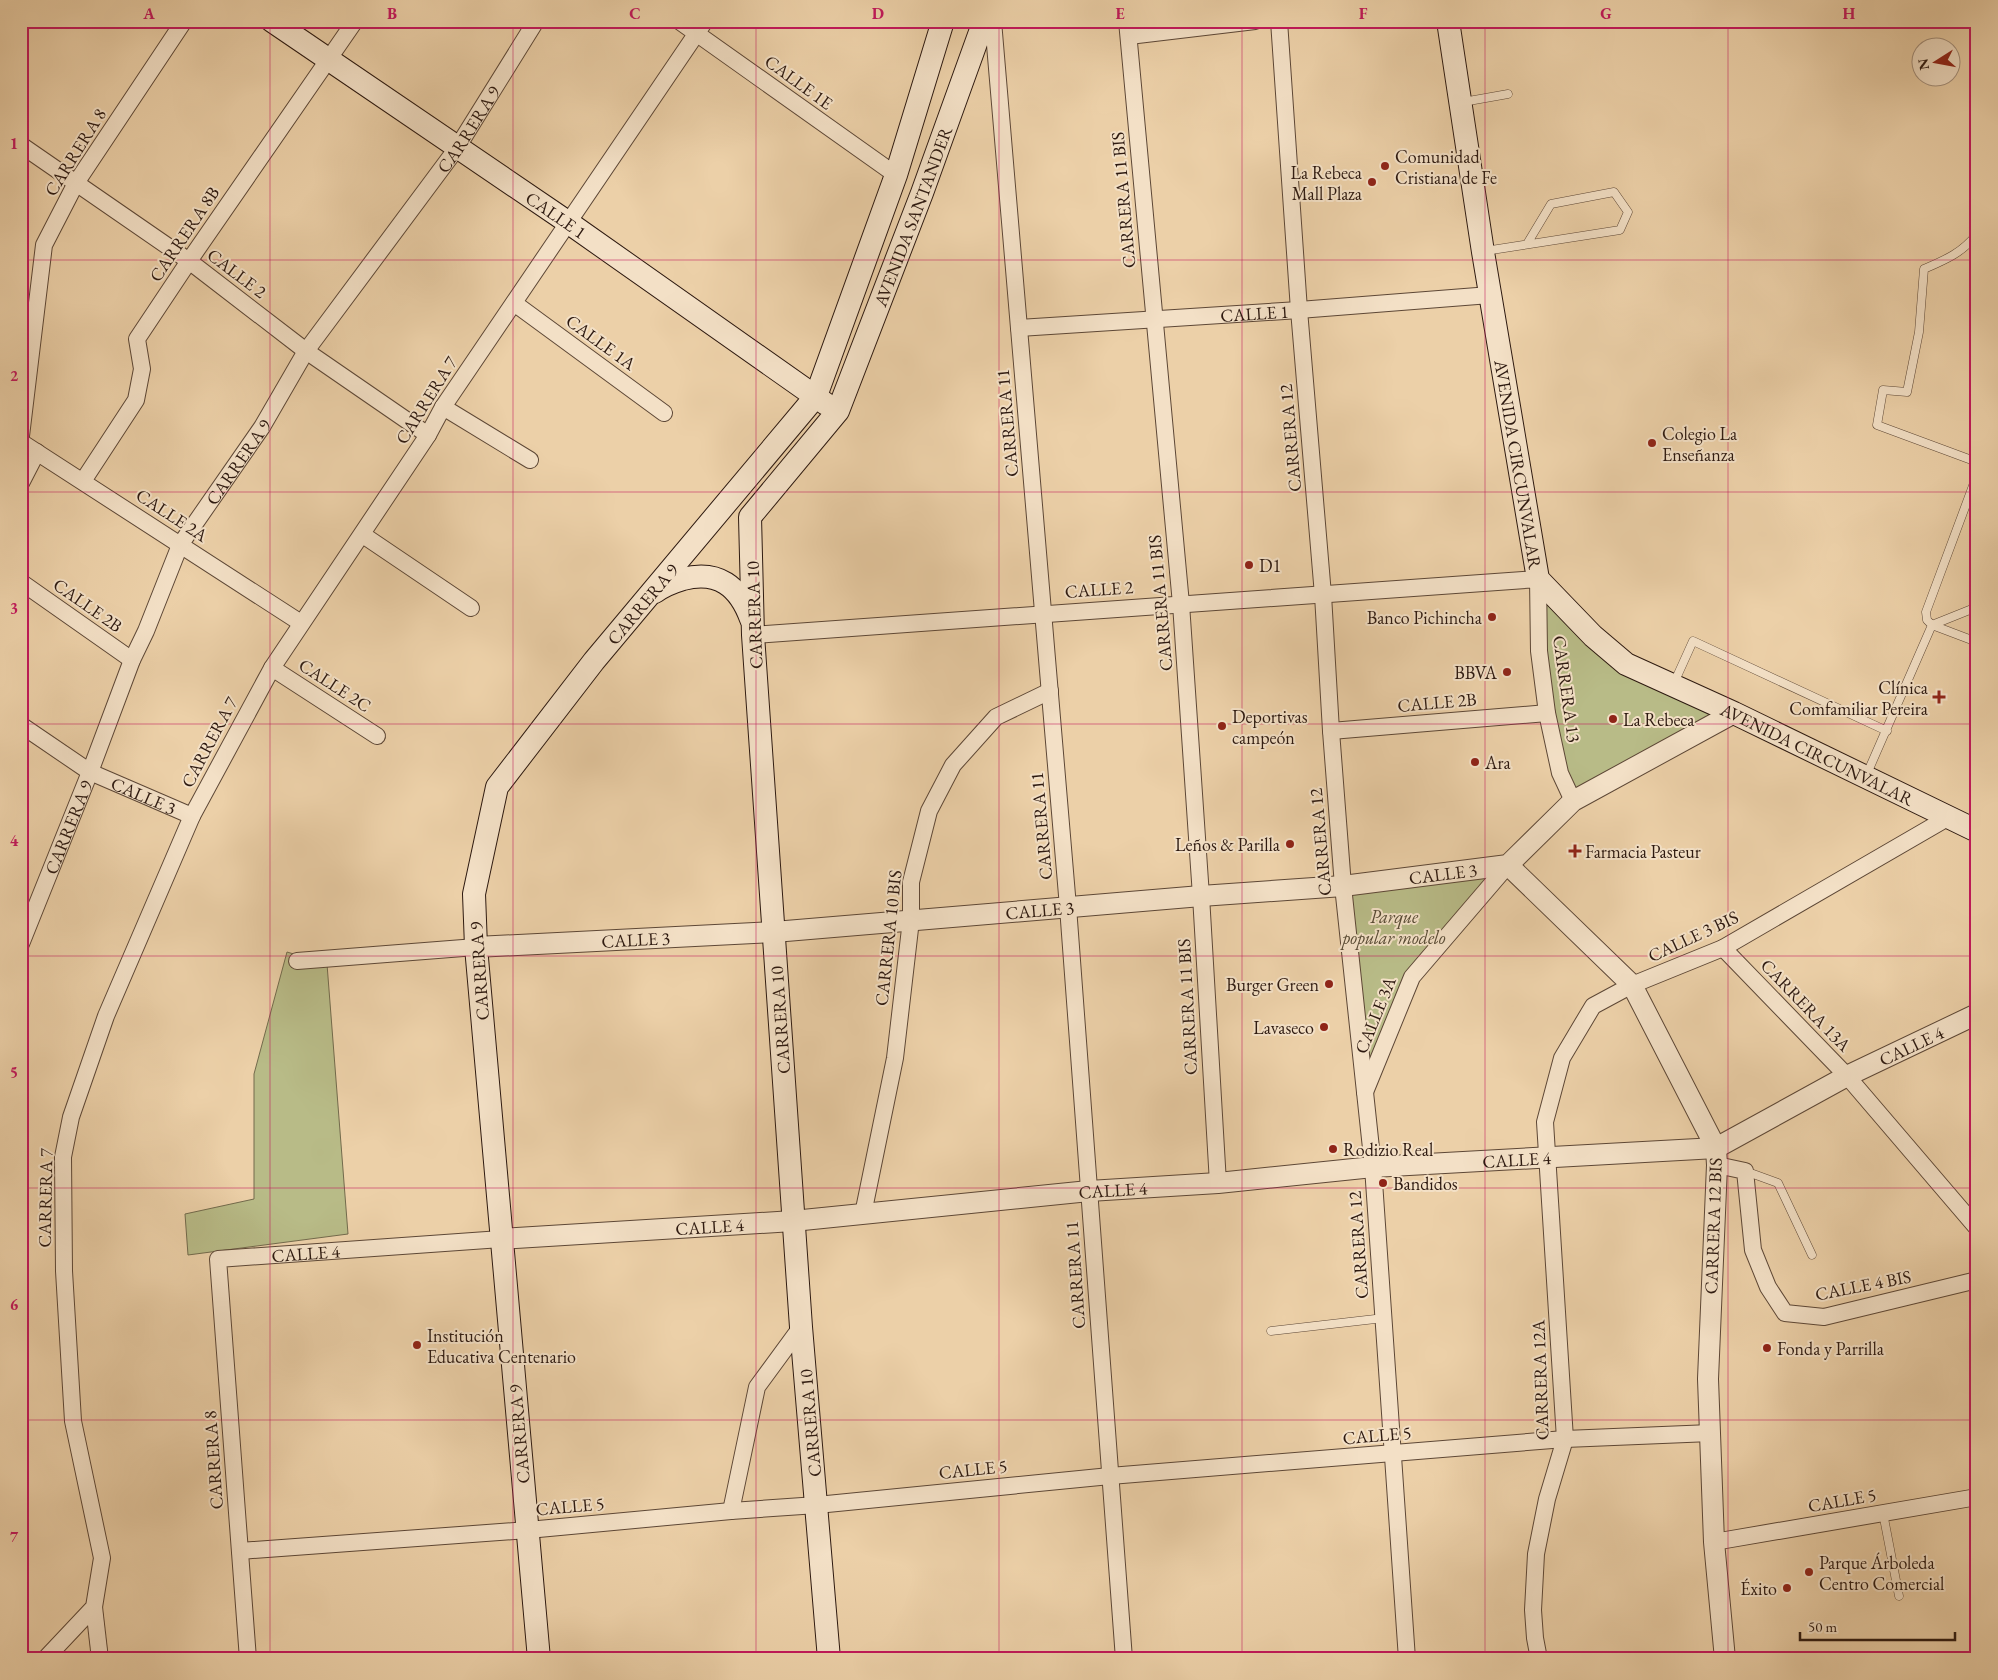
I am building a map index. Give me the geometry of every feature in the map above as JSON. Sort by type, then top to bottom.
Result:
[{"type":"main road","name":"CALLE 1","points":[[272,21],[838,411]]},
{"type":"main road","name":"AVENIDA SANTANDER","points":[[816,396],[896,175],[943,21]]},
{"type":"main road","name":"AVENIDA SANTANDER","points":[[838,411],[922,192],[984,21]]},
{"type":"main road","name":"AVENIDA CIRCUNVALAR","points":[[1448,21],[1459,103],[1490,295],[1540,582],[1593,636],[1626,664],[1734,713],[1977,831]]},
{"type":"main road","name":"CARRERA 9","points":[[539,1659],[500,1239],[476,947],[474,894],[497,787],[594,661],[816,396]]},
{"type":"main road","name":"CARRERA 10","points":[[829,1659],[793,1221],[753,634],[750,517],[838,411]]},
{"type":"main road","points":[[644,601],[658,589],[674,581],[710,576],[724,582],[746,604],[753,634]]},
{"type":"street","name":"CARRERA 8","points":[[21,436],[44,245],[76,183],[184,21]]},
{"type":"street","name":"CARRERA 8B","points":[[83,482],[136,400],[142,369],[137,339],[355,21]]},
{"type":"street","name":"CARRERA 9","points":[[21,944],[90,772],[132,660],[146,631],[180,545],[262,427],[306,351],[457,148],[536,21]]},
{"type":"street","name":"CALLE 1E","points":[[679,21],[701,27],[896,175]]},
{"type":"street","name":"CARRERA 11","points":[[993,21],[1068,907],[1124,1659]]},
{"type":"street","points":[[1128,29],[1255,21]]},
{"type":"street","name":"CARRERA 12","points":[[1279,21],[1299,310],[1323,595],[1330,731],[1343,886],[1373,1167],[1407,1659]]},
{"type":"street","name":"CARRERA 7","points":[[100,1659],[94,1607],[102,1558],[73,1421],[64,1271],[63,1158],[71,1118],[106,1016],[192,816],[272,668],[363,535],[428,435],[443,406],[569,224],[701,27]]},
{"type":"street","name":"CARRERA 11 BIS","points":[[1128,29],[1181,604],[1218,1183]]},
{"type":"street","name":"CALLE 2","points":[[21,145],[189,261],[306,351],[428,435]]},
{"type":"street","name":"CALLE 1","points":[[1019,328],[1299,310],[1490,295]]},
{"type":"street","name":"CALLE 1A","points":[[514,303],[664,413]]},
{"type":"street","points":[[443,406],[530,460]]},
{"type":"street","name":"CALLE 2A","points":[[21,442],[301,623]]},
{"type":"street","points":[[21,483],[37,452]]},
{"type":"street","points":[[363,535],[470,608]]},
{"type":"street","name":"CALLE 2B","points":[[21,582],[132,660]]},
{"type":"street","name":"CALLE 2","points":[[753,634],[1043,613],[1540,582]]},
{"type":"street","name":"CARRERA 13","points":[[1540,582],[1539,651],[1547,712],[1560,772],[1573,801]]},
{"type":"street","name":"CALLE 2C","points":[[272,668],[377,736]]},
{"type":"street","name":"CARRERA 10 BIS","points":[[863,1214],[895,1058],[911,920],[911,882],[929,811],[953,765],[996,717],[1050,691]]},
{"type":"street","name":"CALLE 2B","points":[[1330,731],[1547,712]]},
{"type":"street","points":[[1508,865],[1573,801],[1734,713]]},
{"type":"street","name":"CALLE 3","points":[[21,725],[90,772],[192,816]]},
{"type":"street","name":"CALLE 3 BIS","points":[[1548,1157],[1545,1122],[1562,1058],[1593,1006],[1632,985],[1723,948],[1949,817]]},
{"type":"street","name":"CALLE 3","points":[[297,961],[476,947],[774,932],[1343,886],[1508,865]]},
{"type":"street","name":"CARRERA 12 BIS","points":[[1508,865],[1632,985],[1716,1157],[1708,1378],[1714,1542],[1725,1659]]},
{"type":"street","name":"CALLE 3A","points":[[1364,1094],[1412,977],[1508,865]]},
{"type":"street","name":"CARRERA 13A","points":[[1723,948],[1847,1076],[1977,1228]]},
{"type":"street","name":"CALLE 4","points":[[218,1259],[793,1221],[1089,1191],[1218,1183],[1373,1167],[1548,1157],[1716,1157],[1847,1076],[1977,1014]]},
{"type":"street","name":"CARRERA 12A","points":[[1538,1659],[1533,1610],[1536,1554],[1547,1499],[1565,1439],[1548,1157]]},
{"type":"street","points":[[1716,1157],[1746,1171]]},
{"type":"street","name":"CALLE 4 BIS","points":[[1746,1171],[1753,1250],[1768,1288],[1785,1313],[1824,1317],[1977,1280]]},
{"type":"street","name":"CARRERA 8","points":[[218,1259],[248,1659]]},
{"type":"street","points":[[731,1511],[757,1387],[801,1327]]},
{"type":"street","name":"CALLE 5","points":[[240,1551],[528,1530],[817,1505],[1110,1476],[1565,1439],[1711,1433]]},
{"type":"street","name":"CALLE 5","points":[[1714,1542],[1977,1498]]},
{"type":"street","points":[[45,1659],[94,1607]]},
{"type":"lane","points":[[1459,103],[1508,94]]},
{"type":"lane","points":[[1483,252],[1620,230],[1628,212],[1614,192],[1551,204],[1527,244]]},
{"type":"lane","points":[[1977,234],[1967,246],[1948,259],[1924,269],[1919,332],[1907,392],[1883,390],[1877,425],[1977,462]]},
{"type":"lane","points":[[1977,475],[1926,612],[1927,620],[1932,625],[1977,642]]},
{"type":"lane","points":[[1866,778],[1932,625],[1977,608]]},
{"type":"lane","points":[[1673,685],[1693,641],[1887,731]]},
{"type":"lane","points":[[1746,1171],[1778,1183],[1812,1255]]},
{"type":"lane","points":[[1271,1331],[1384,1318]]},
{"type":"lane","points":[[1883,1513],[1899,1596]]},
{"type":"green space","points":[[1543,585],[1593,636],[1734,713],[1573,801],[1547,713]]},
{"type":"green space","name":"Parque popular modelo","points":[[1508,865],[1412,977],[1365,1094],[1343,886]]},
{"type":"green space","points":[[287,952],[327,964],[348,1234],[188,1255],[185,1214],[254,1199],[254,1074]]},
{"type":"place","name":"Comunidad Cristiana de Fe","points":[[1385,166]]},
{"type":"place","name":"La Rebeca Mall Plaza","points":[[1372,182]]},
{"type":"place","name":"Colegio La Enseñanza","points":[[1652,443]]},
{"type":"place","name":"D1","points":[[1249,565]]},
{"type":"place","name":"Banco Pichincha","points":[[1492,617]]},
{"type":"place","name":"BBVA","points":[[1507,672]]},
{"type":"place","name":"Clínica Comfamiliar Pereira","points":[[1939,697]]},
{"type":"place","name":"La Rebeca","points":[[1613,719]]},
{"type":"place","name":"Deportivas campeón","points":[[1222,726]]},
{"type":"place","name":"Ara","points":[[1475,762]]},
{"type":"place","name":"Leños & Parilla","points":[[1290,844]]},
{"type":"place","name":"Farmacia Pasteur","points":[[1575,851]]},
{"type":"place","name":"Burger Green","points":[[1329,984]]},
{"type":"place","name":"Lavaseco","points":[[1324,1027]]},
{"type":"place","name":"Rodizio Real","points":[[1333,1149]]},
{"type":"place","name":"Bandidos","points":[[1383,1183]]},
{"type":"place","name":"Institución Educativa Centenario","points":[[417,1345]]},
{"type":"place","name":"Fonda y Parrilla","points":[[1767,1348]]},
{"type":"place","name":"Parque Árboleda Centro Comercial","points":[[1809,1572]]},
{"type":"place","name":"Éxito","points":[[1787,1588]]}]
